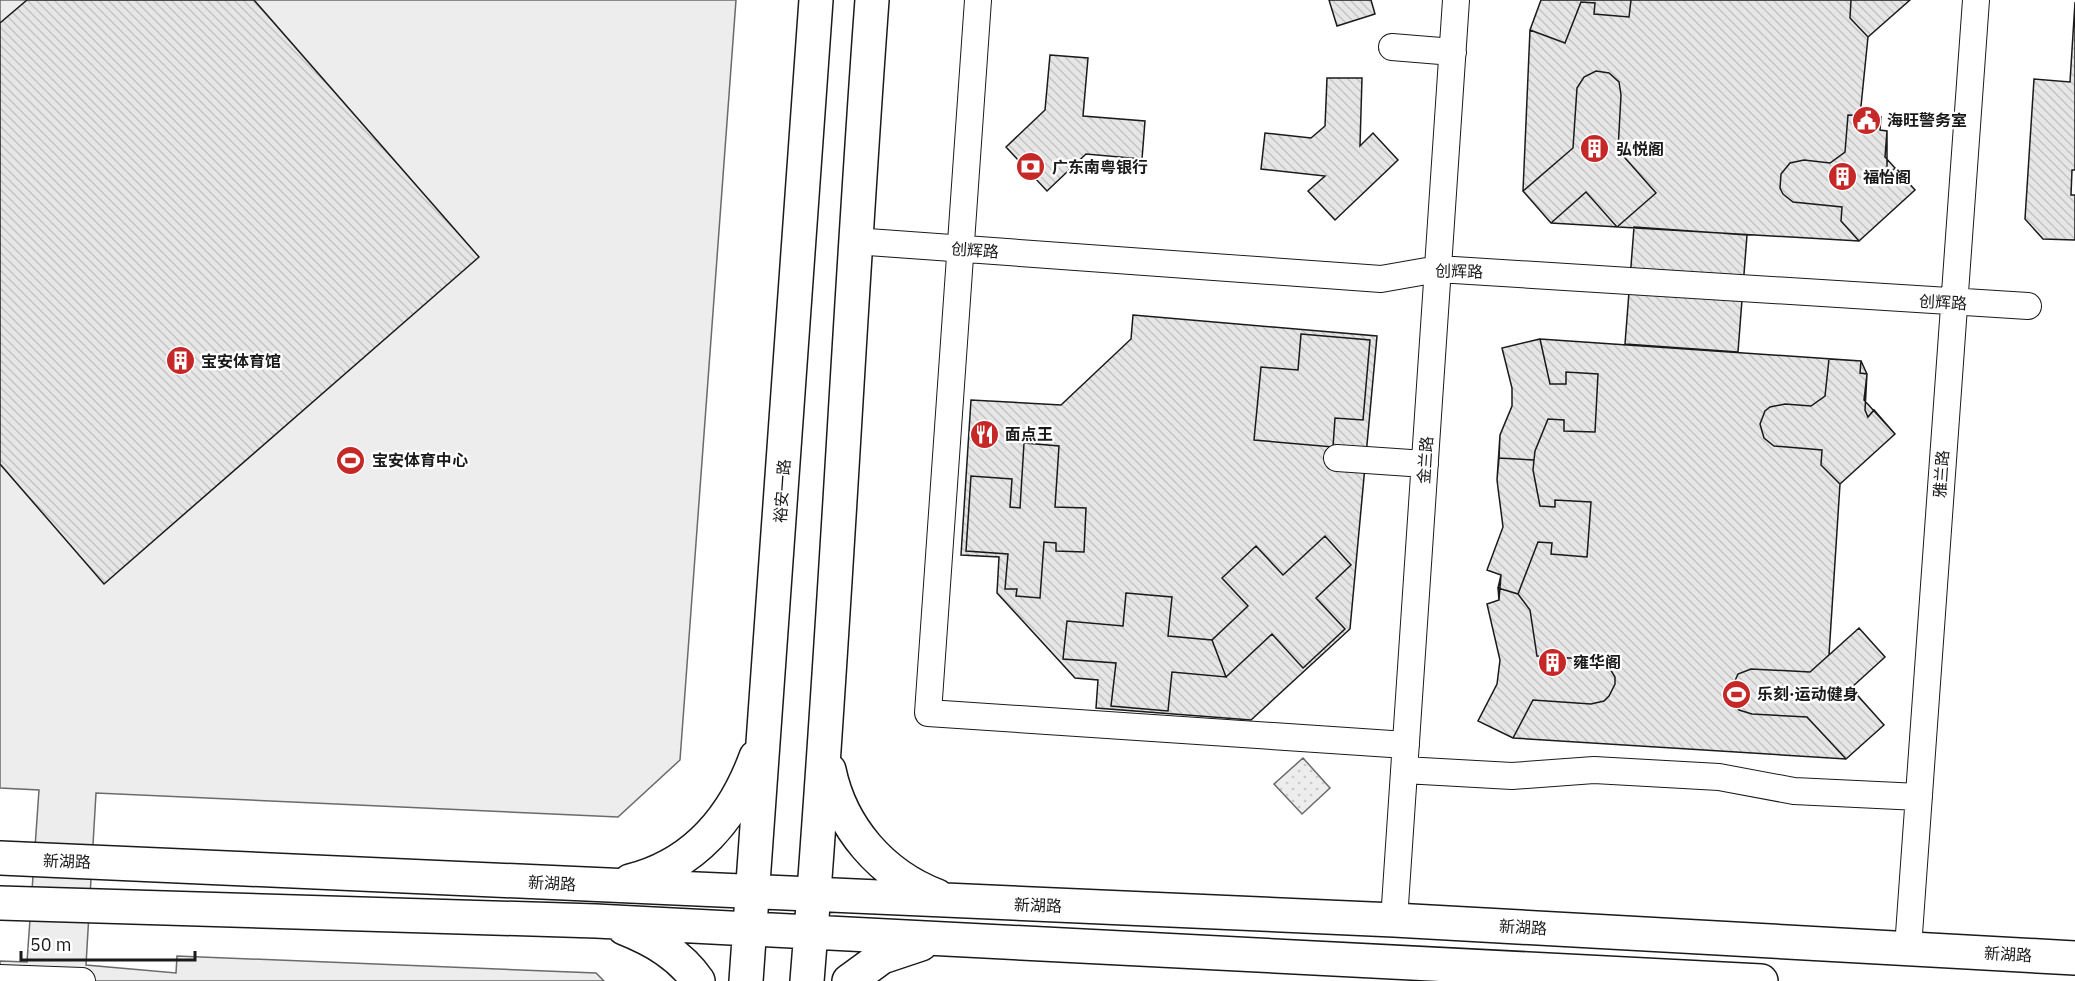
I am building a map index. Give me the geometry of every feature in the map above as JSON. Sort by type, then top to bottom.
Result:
[{"type":"main road","name":"裕安一路","points":[[746,981],[766,730],[816,0]]},
{"type":"main road","points":[[807,981],[826,726],[854,241],[872,0]]},
{"type":"main road","points":[[826,726],[826,755],[832,783],[842,810],[857,835],[875,857],[898,876],[923,891],[952,902]]},
{"type":"main road","points":[[596,885],[626,882],[650,876],[668,869],[698,847],[732,807],[747,781],[766,730]]},
{"type":"main road","name":"新湖路","points":[[0,858],[1394,920],[2075,958]]},
{"type":"main road","points":[[511,918],[526,914],[532,905],[529,888],[515,881]]},
{"type":"main road","points":[[0,903],[596,921],[1555,971],[1633,978],[1761,981]]},
{"type":"main road","points":[[596,921],[625,928],[651,939],[689,968],[698,981]]},
{"type":"main road","points":[[1555,971],[1541,962],[1538,946],[1548,932],[1562,929]]},
{"type":"main road","points":[[849,981],[882,957],[909,946],[950,939]]},
{"type":"street","points":[[978,0],[928,713],[1405,757],[1512,776],[1605,771],[1719,777],[1794,791],[1919,797]]},
{"type":"street","name":"金兰路","points":[[1394,920],[1456,0]]},
{"type":"street","name":"雅兰路","points":[[1908,948],[1976,0]]},
{"type":"street","points":[[1392,47],[1453,52]]},
{"type":"street","name":"创辉路","points":[[854,241],[1381,279],[1438,269],[2028,306]]},
{"type":"street","points":[[1337,458],[1425,464]]},
{"type":"street","points":[[0,978],[82,981]]},
{"type":"shaded area","name":"宝安体育中心","points":[[0,0],[736,0],[680,760],[618,817],[96,793],[86,965],[176,973],[177,956],[596,973],[604,981],[0,981],[0,961],[27,962],[39,790],[0,788]]},
{"type":"shaded area","points":[[1303,758],[1330,788],[1302,814],[1274,784]]},
{"type":"building","name":"宝安体育馆","points":[[27,0],[254,0],[479,257],[104,584],[0,464],[0,23]]},
{"type":"building","points":[[1329,0],[1371,0],[1375,14],[1337,26]]},
{"type":"building","points":[[1541,0],[1910,0],[1868,37],[1860,116],[1881,117],[1880,130],[1887,131],[1885,157],[1915,190],[1859,241],[1551,223],[1523,191],[1530,30]]},
{"type":"building","points":[[1541,0],[1631,0],[1629,17],[1594,14],[1595,3],[1581,2],[1565,43],[1530,30]]},
{"type":"building","points":[[1851,0],[1910,0],[1868,37],[1850,18]]},
{"type":"building","points":[[2075,2],[2075,170],[2072,170],[2071,195],[2075,195],[2075,240],[2043,239],[2025,219],[2034,79],[2070,82]]},
{"type":"building","points":[[1050,55],[1088,58],[1083,116],[1145,121],[1142,159],[1086,154],[1047,191],[1006,147],[1045,110]]},
{"type":"building","name":"弘悦阁","points":[[1596,71],[1609,73],[1619,82],[1621,95],[1618,150],[1656,193],[1617,227],[1586,192],[1551,223],[1523,191],[1573,148],[1577,88],[1584,77]]},
{"type":"building","points":[[1327,78],[1362,78],[1360,146],[1373,133],[1398,160],[1335,220],[1308,191],[1325,176],[1261,169],[1265,133],[1311,138],[1325,126]]},
{"type":"building","name":"福怡阁","points":[[1848,115],[1881,117],[1880,130],[1887,131],[1887,168],[1890,173],[1895,168],[1915,190],[1859,241],[1841,221],[1842,207],[1793,202],[1783,194],[1780,188],[1781,174],[1790,163],[1804,160],[1830,163],[1845,152]]},
{"type":"building","points":[[1634,227],[1747,235],[1738,352],[1625,344]]},
{"type":"building","points":[[1133,315],[1377,336],[1350,629],[1251,720],[1096,708],[1098,680],[1075,678],[997,593],[999,557],[961,555],[971,400],[1061,405],[1131,339]]},
{"type":"building","points":[[1301,334],[1370,340],[1363,420],[1335,418],[1333,447],[1254,440],[1261,367],[1298,370]]},
{"type":"building","points":[[1540,339],[1861,361],[1867,374],[1864,400],[1895,434],[1840,484],[1829,655],[1859,628],[1885,657],[1851,688],[1884,725],[1846,759],[1513,738],[1478,721],[1497,684],[1500,660],[1487,604],[1499,600],[1501,575],[1487,570],[1503,527],[1497,480],[1500,435],[1512,406],[1512,388],[1502,348]]},
{"type":"building","points":[[1540,339],[1550,384],[1566,384],[1566,372],[1598,374],[1595,432],[1564,431],[1564,420],[1548,419],[1535,451],[1534,460],[1499,458],[1500,435],[1512,406],[1512,388],[1502,348]]},
{"type":"building","points":[[1829,359],[1861,361],[1860,373],[1867,374],[1865,410],[1868,417],[1874,410],[1895,434],[1840,484],[1821,465],[1822,450],[1774,446],[1764,438],[1760,424],[1765,411],[1770,407],[1785,404],[1811,406],[1825,396]]},
{"type":"building","points":[[1024,443],[1059,446],[1055,507],[1086,508],[1084,552],[1056,551],[1056,543],[1044,542],[1040,598],[1016,596],[1017,589],[1005,589],[1008,554],[966,551],[971,476],[1012,479],[1010,507],[1020,508]]},
{"type":"building","points":[[1499,458],[1534,460],[1533,470],[1540,506],[1555,507],[1555,500],[1591,502],[1587,557],[1551,554],[1552,543],[1538,542],[1518,594],[1498,588],[1501,575],[1487,570],[1503,527],[1497,480]]},
{"type":"building","points":[[1325,536],[1351,565],[1316,598],[1345,629],[1303,668],[1272,634],[1226,677],[1212,640],[1248,606],[1222,578],[1256,546],[1283,575]]},
{"type":"building","name":"雍华阁","points":[[1498,588],[1518,594],[1530,610],[1537,656],[1601,660],[1607,664],[1615,677],[1615,684],[1604,701],[1591,704],[1533,700],[1513,738],[1478,721],[1497,684],[1500,660],[1487,604],[1499,600]]},
{"type":"building","points":[[1126,593],[1172,597],[1168,636],[1212,640],[1226,677],[1172,672],[1168,711],[1111,706],[1116,663],[1063,659],[1067,621],[1123,626]]},
{"type":"building","points":[[1859,628],[1885,657],[1851,688],[1884,725],[1846,759],[1807,717],[1752,714],[1739,710],[1735,705],[1730,692],[1738,674],[1751,669],[1810,672]]},
{"type":"place","name":"海旺警务室","points":[[1866,120]]},
{"type":"place","name":"弘悦阁","points":[[1595,149]]},
{"type":"place","name":"广东南粤银行","points":[[1031,167]]},
{"type":"place","name":"福怡阁","points":[[1842,177]]},
{"type":"place","name":"宝安体育馆","points":[[180,361]]},
{"type":"place","name":"面点王","points":[[984,434]]},
{"type":"place","name":"宝安体育中心","points":[[351,460]]},
{"type":"place","name":"雍华阁","points":[[1552,662]]},
{"type":"place","name":"乐刻·运动健身","points":[[1736,694]]}]
